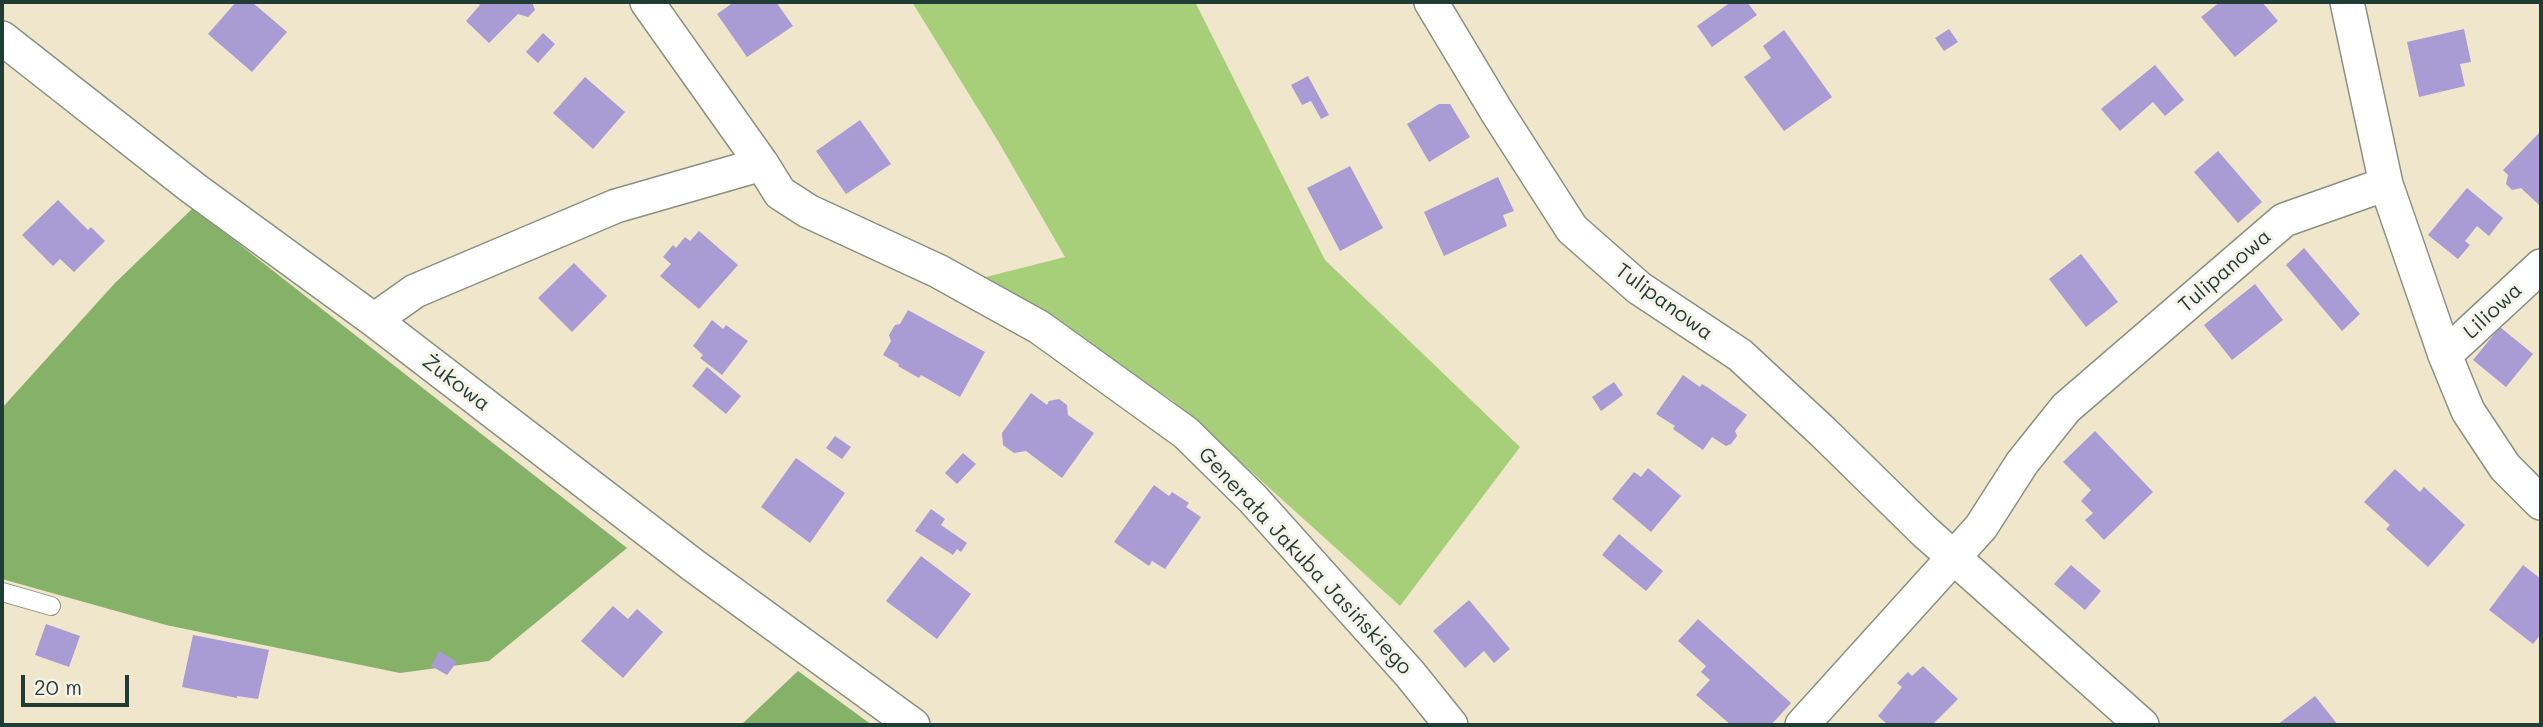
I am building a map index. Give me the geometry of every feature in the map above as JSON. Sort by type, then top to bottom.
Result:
[{"type":"street","name":"Generała Jakuba Jasińskiego","points":[[647,2],[780,193],[808,211],[938,271],[1039,327],[1186,433],[1253,499],[1410,674],[1451,725]]},
{"type":"street","name":"Tulipanowa","points":[[1432,2],[1572,229],[1639,288],[1740,355],[1953,556],[2142,725]]},
{"type":"street","points":[[2347,2],[2386,184],[2445,355],[2468,411],[2497,456],[2541,503]]},
{"type":"street","name":"Żukowa","points":[[2,38],[192,188],[374,320],[694,565],[913,725]]},
{"type":"street","points":[[374,320],[415,291],[616,206],[762,164]]},
{"type":"street","name":"Tulipanowa","points":[[1953,556],[1981,527],[2022,463],[2059,417],[2284,220],[2386,184]]},
{"type":"street","name":"Liliowa","points":[[2445,355],[2541,267]]},
{"type":"street","points":[[1802,725],[1930,585],[1953,556]]},
{"type":"lane","points":[[2,592],[51,606]]},
{"type":"green space","points":[[912,2],[1195,2],[1325,260],[1520,447],[1400,606],[1172,400],[982,278],[1065,257],[998,141]]},
{"type":"green space","points":[[193,208],[627,548],[489,661],[400,673],[166,625],[2,579],[2,408],[115,283]]},
{"type":"green space","points":[[798,671],[872,725],[741,725]]},
{"type":"building","points":[[236,2],[252,2],[287,32],[252,72],[208,34]]},
{"type":"building","points":[[477,2],[532,2],[535,10],[528,17],[518,14],[489,43],[466,21],[480,5]]},
{"type":"building","points":[[734,2],[776,2],[793,26],[747,57],[717,14]]},
{"type":"building","points":[[1731,2],[1747,2],[1757,15],[1712,47],[1697,26]]},
{"type":"building","points":[[2220,2],[2262,2],[2278,21],[2235,57],[2201,17]]},
{"type":"building","points":[[1949,29],[1958,42],[1944,51],[1935,38]]},
{"type":"building","points":[[2464,29],[2471,62],[2460,64],[2465,86],[2419,97],[2407,42]]},
{"type":"building","points":[[1784,30],[1832,97],[1784,131],[1744,77],[1771,58],[1763,46]]},
{"type":"building","points":[[543,33],[555,44],[538,63],[526,52]]},
{"type":"building","points":[[2155,65],[2184,100],[2165,116],[2153,102],[2120,131],[2101,109]]},
{"type":"building","points":[[1308,76],[1329,115],[1321,119],[1311,101],[1302,105],[1291,85]]},
{"type":"building","points":[[585,77],[625,112],[593,149],[553,113]]},
{"type":"building","points":[[1439,104],[1450,104],[1470,137],[1429,162],[1407,124]]},
{"type":"building","points":[[860,120],[891,164],[846,194],[816,151]]},
{"type":"building","points":[[2541,131],[2540,206],[2521,188],[2512,190],[2506,184],[2508,175],[2503,170]]},
{"type":"building","points":[[2218,151],[2262,202],[2238,223],[2194,172]]},
{"type":"building","points":[[1350,166],[1383,228],[1340,251],[1307,188]]},
{"type":"building","points":[[1498,177],[1514,211],[1503,215],[1507,226],[1444,256],[1424,212]]},
{"type":"building","points":[[2467,188],[2503,218],[2489,236],[2477,226],[2465,241],[2470,245],[2458,259],[2428,235]]},
{"type":"building","points":[[58,200],[88,230],[91,227],[105,241],[74,272],[60,259],[53,266],[22,235]]},
{"type":"building","points":[[699,231],[738,265],[699,309],[660,276],[671,264],[663,257],[673,245],[676,248],[685,237],[690,241]]},
{"type":"building","points":[[2304,248],[2360,314],[2342,331],[2286,265]]},
{"type":"building","points":[[2081,254],[2118,302],[2086,327],[2049,279]]},
{"type":"building","points":[[574,263],[607,296],[572,332],[538,298]]},
{"type":"building","points":[[2255,284],[2283,320],[2232,360],[2204,325]]},
{"type":"building","points":[[908,310],[985,352],[960,397],[921,375],[919,378],[883,355],[891,341],[889,335],[895,325],[900,324]]},
{"type":"building","points":[[712,320],[723,329],[726,325],[748,341],[722,375],[700,358],[703,355],[693,346]]},
{"type":"building","points":[[2500,327],[2533,354],[2506,387],[2473,360]]},
{"type":"building","points":[[707,367],[741,396],[726,414],[692,386]]},
{"type":"building","points":[[1683,375],[1700,387],[1702,384],[1707,387],[1747,415],[1735,431],[1737,436],[1731,444],[1726,446],[1712,437],[1703,450],[1656,414]]},
{"type":"building","points":[[1614,382],[1623,395],[1601,411],[1592,397]]},
{"type":"building","points":[[1031,393],[1047,405],[1049,401],[1059,399],[1067,405],[1068,415],[1094,433],[1062,478],[1026,451],[1014,453],[1003,445],[1002,433]]},
{"type":"building","points":[[2095,431],[2153,492],[2104,540],[2085,520],[2093,513],[2081,501],[2091,490],[2063,462]]},
{"type":"building","points":[[835,436],[851,447],[842,459],[826,448]]},
{"type":"building","points":[[963,453],[976,464],[957,484],[945,473]]},
{"type":"building","points":[[796,458],[845,493],[810,543],[761,507]]},
{"type":"building","points":[[1648,468],[1681,496],[1651,532],[1612,499],[1634,472],[1641,477]]},
{"type":"building","points":[[2395,469],[2420,492],[2424,487],[2465,525],[2428,567],[2386,529],[2390,525],[2364,502]]},
{"type":"building","points":[[1154,485],[1169,496],[1172,492],[1189,503],[1186,507],[1201,517],[1165,569],[1152,561],[1149,566],[1114,542]]},
{"type":"building","points":[[931,509],[945,519],[941,525],[967,543],[961,552],[957,549],[953,555],[915,531]]},
{"type":"building","points":[[1619,534],[1663,571],[1646,591],[1602,555]]},
{"type":"building","points":[[921,556],[971,594],[937,639],[886,601]]},
{"type":"building","points":[[2071,565],[2101,591],[2085,610],[2054,584]]},
{"type":"building","points":[[2523,565],[2541,579],[2541,634],[2533,644],[2489,610]]},
{"type":"building","points":[[1469,600],[1510,649],[1494,663],[1484,651],[1465,668],[1433,631]]},
{"type":"building","points":[[613,606],[628,619],[637,609],[663,632],[623,678],[581,641]]},
{"type":"building","points":[[1698,619],[1791,703],[1771,725],[1731,725],[1696,695],[1710,680],[1701,672],[1706,666],[1678,641]]},
{"type":"building","points":[[46,624],[80,636],[69,667],[35,655]]},
{"type":"building","points":[[193,635],[269,650],[258,699],[237,698],[182,687]]},
{"type":"building","points":[[439,651],[457,662],[447,675],[431,666]]},
{"type":"building","points":[[1923,666],[1958,699],[1932,725],[1888,725],[1878,716],[1902,687],[1897,683],[1908,672],[1912,676]]},
{"type":"building","points":[[2315,696],[2338,725],[2277,725]]}]
